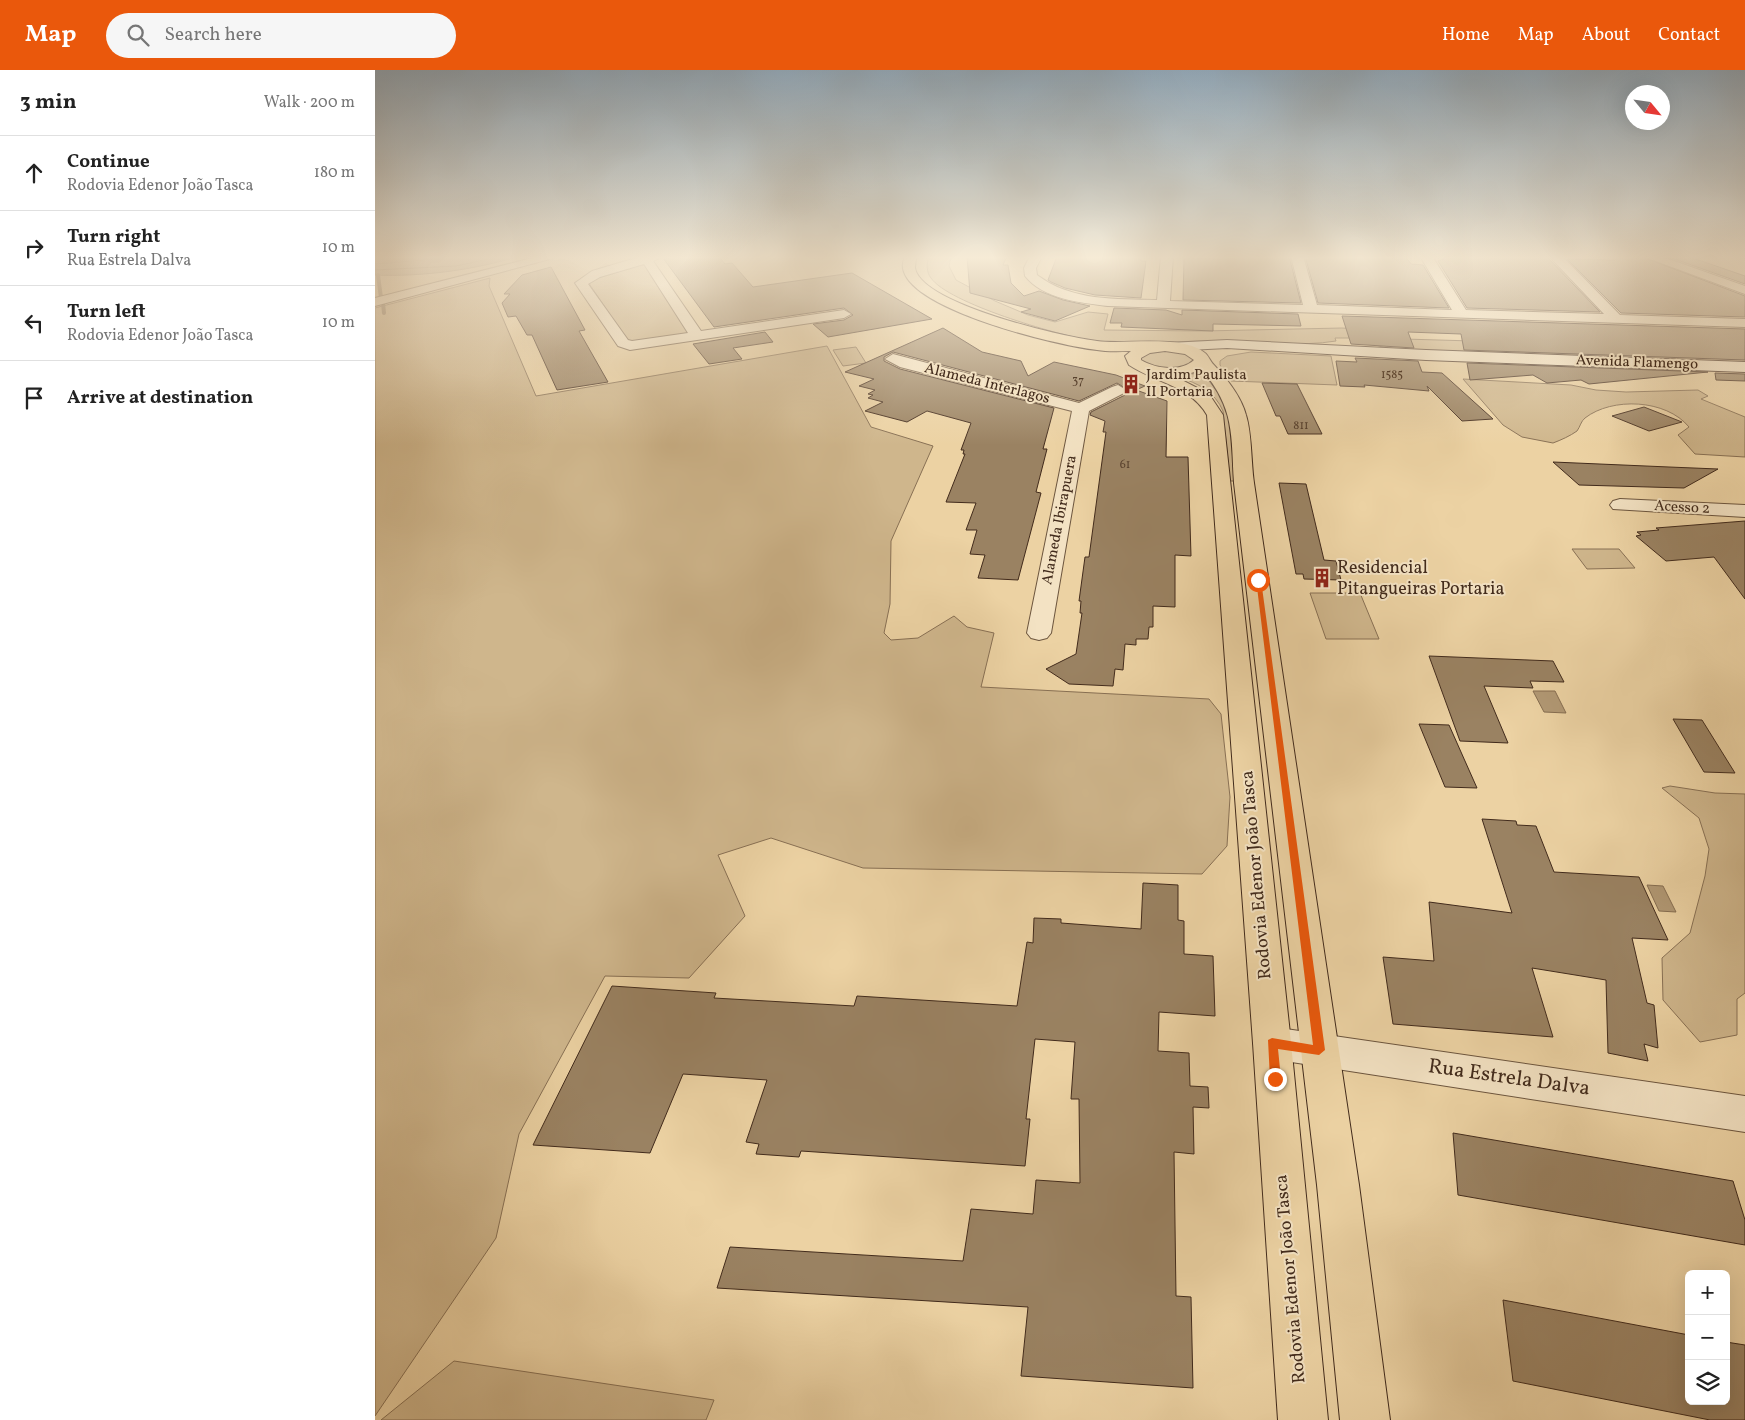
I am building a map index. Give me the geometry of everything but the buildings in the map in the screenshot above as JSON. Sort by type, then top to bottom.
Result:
[{"type":"main road","name":"Rodovia Edenor João Tasca","points":[[967,319],[997,330],[1155,358]]},
{"type":"main road","name":"Rodovia Edenor João Tasca","points":[[992,319],[1017,328],[1068,341],[1155,358],[1210,402],[1215,415],[1272,1043],[1303,1420]]},
{"type":"main road","points":[[1191,351],[1200,356],[1202,361],[1196,367],[1183,371],[1155,358],[1191,351]]},
{"type":"main road","name":"Rodovia Edenor João Tasca","points":[[1202,361],[1222,384],[1238,415],[1244,483],[1338,1185],[1365,1420]]},
{"type":"street","points":[[606,319],[630,353],[697,336],[811,319]]},
{"type":"street","points":[[687,319],[697,336]]},
{"type":"street","points":[[1641,319],[1745,323]]},
{"type":"street","name":"Avenida Flamengo","points":[[1155,358],[1211,344],[1426,355],[1745,366]]},
{"type":"street","name":"Avenida Flamengo","points":[[1202,361],[1231,350],[1259,346]]},
{"type":"street","name":"Alameda Interlagos","points":[[893,359],[905,364],[1081,408]]},
{"type":"street","points":[[1081,408],[1118,390]]},
{"type":"street","name":"Alameda Ibirapuera","points":[[1039,633],[1081,408]]},
{"type":"street","name":"Acesso 2","points":[[1620,505],[1745,511]]},
{"type":"street","name":"Rua Estrela Dalva","points":[[1272,1043],[1745,1114]]},
{"type":"shaded area","points":[[375,319],[503,319],[536,396],[827,346],[871,427],[933,446],[891,541],[890,604],[884,633],[891,640],[918,638],[954,616],[967,627],[994,633],[981,687],[1209,699],[1221,714],[1230,797],[1227,846],[1202,874],[863,868],[771,838],[718,855],[745,916],[689,978],[605,976],[519,1134],[496,1238],[375,1416]]},
{"type":"shaded area","points":[[613,319],[680,319],[688,332],[641,343],[628,341]]},
{"type":"shaded area","points":[[1010,319],[1043,319],[1055,322],[1065,319],[1107,319],[1104,330],[1203,331],[1342,328],[1387,331],[1404,339],[1745,349],[1745,362],[1390,349],[1364,342],[1360,338],[1335,338],[1336,341],[1295,344],[1226,341],[1123,343],[1089,340]]},
{"type":"shaded area","points":[[856,347],[866,363],[843,366],[833,350]]},
{"type":"shaded area","points":[[1168,350],[1193,356],[1195,362],[1181,367],[1161,368],[1141,361],[1140,356],[1143,354]]},
{"type":"shaded area","points":[[1251,352],[1331,356],[1337,385],[1231,381],[1220,365],[1220,361],[1227,356]]},
{"type":"shaded area","points":[[1202,372],[1224,400],[1229,410],[1237,481],[1230,481],[1223,411],[1220,404],[1205,389],[1178,377]]},
{"type":"shaded area","points":[[1463,379],[1571,385],[1596,390],[1626,392],[1698,390],[1708,396],[1701,399],[1745,417],[1745,457],[1695,454],[1678,435],[1689,427],[1679,418],[1653,406],[1639,404],[1624,404],[1596,411],[1584,419],[1577,431],[1553,443],[1522,437],[1503,425]]},
{"type":"shaded area","points":[[1572,549],[1619,549],[1635,568],[1587,569]]},
{"type":"shaded area","points":[[1310,593],[1360,593],[1379,639],[1326,639]]},
{"type":"shaded area","points":[[1670,786],[1715,793],[1745,794],[1745,993],[1737,999],[1737,1035],[1700,1042],[1663,1000],[1662,958],[1690,933],[1705,876],[1709,849],[1699,818],[1662,788]]},
{"type":"shaded area","points":[[454,1361],[714,1400],[706,1420],[381,1420]]},
{"type":"water","points":[[1533,691],[1555,691],[1566,713],[1544,712]]},
{"type":"water","points":[[1647,885],[1663,886],[1676,912],[1659,911]]},
{"type":"place","name":"Jardim Paulista II Portaria","points":[[1131,384]]},
{"type":"place","name":"Residencial Pitangueiras Portaria","points":[[1322,578]]},
{"type":"route","points":[[1258,580],[1319,1050],[1272,1043],[1275,1079]]}]
